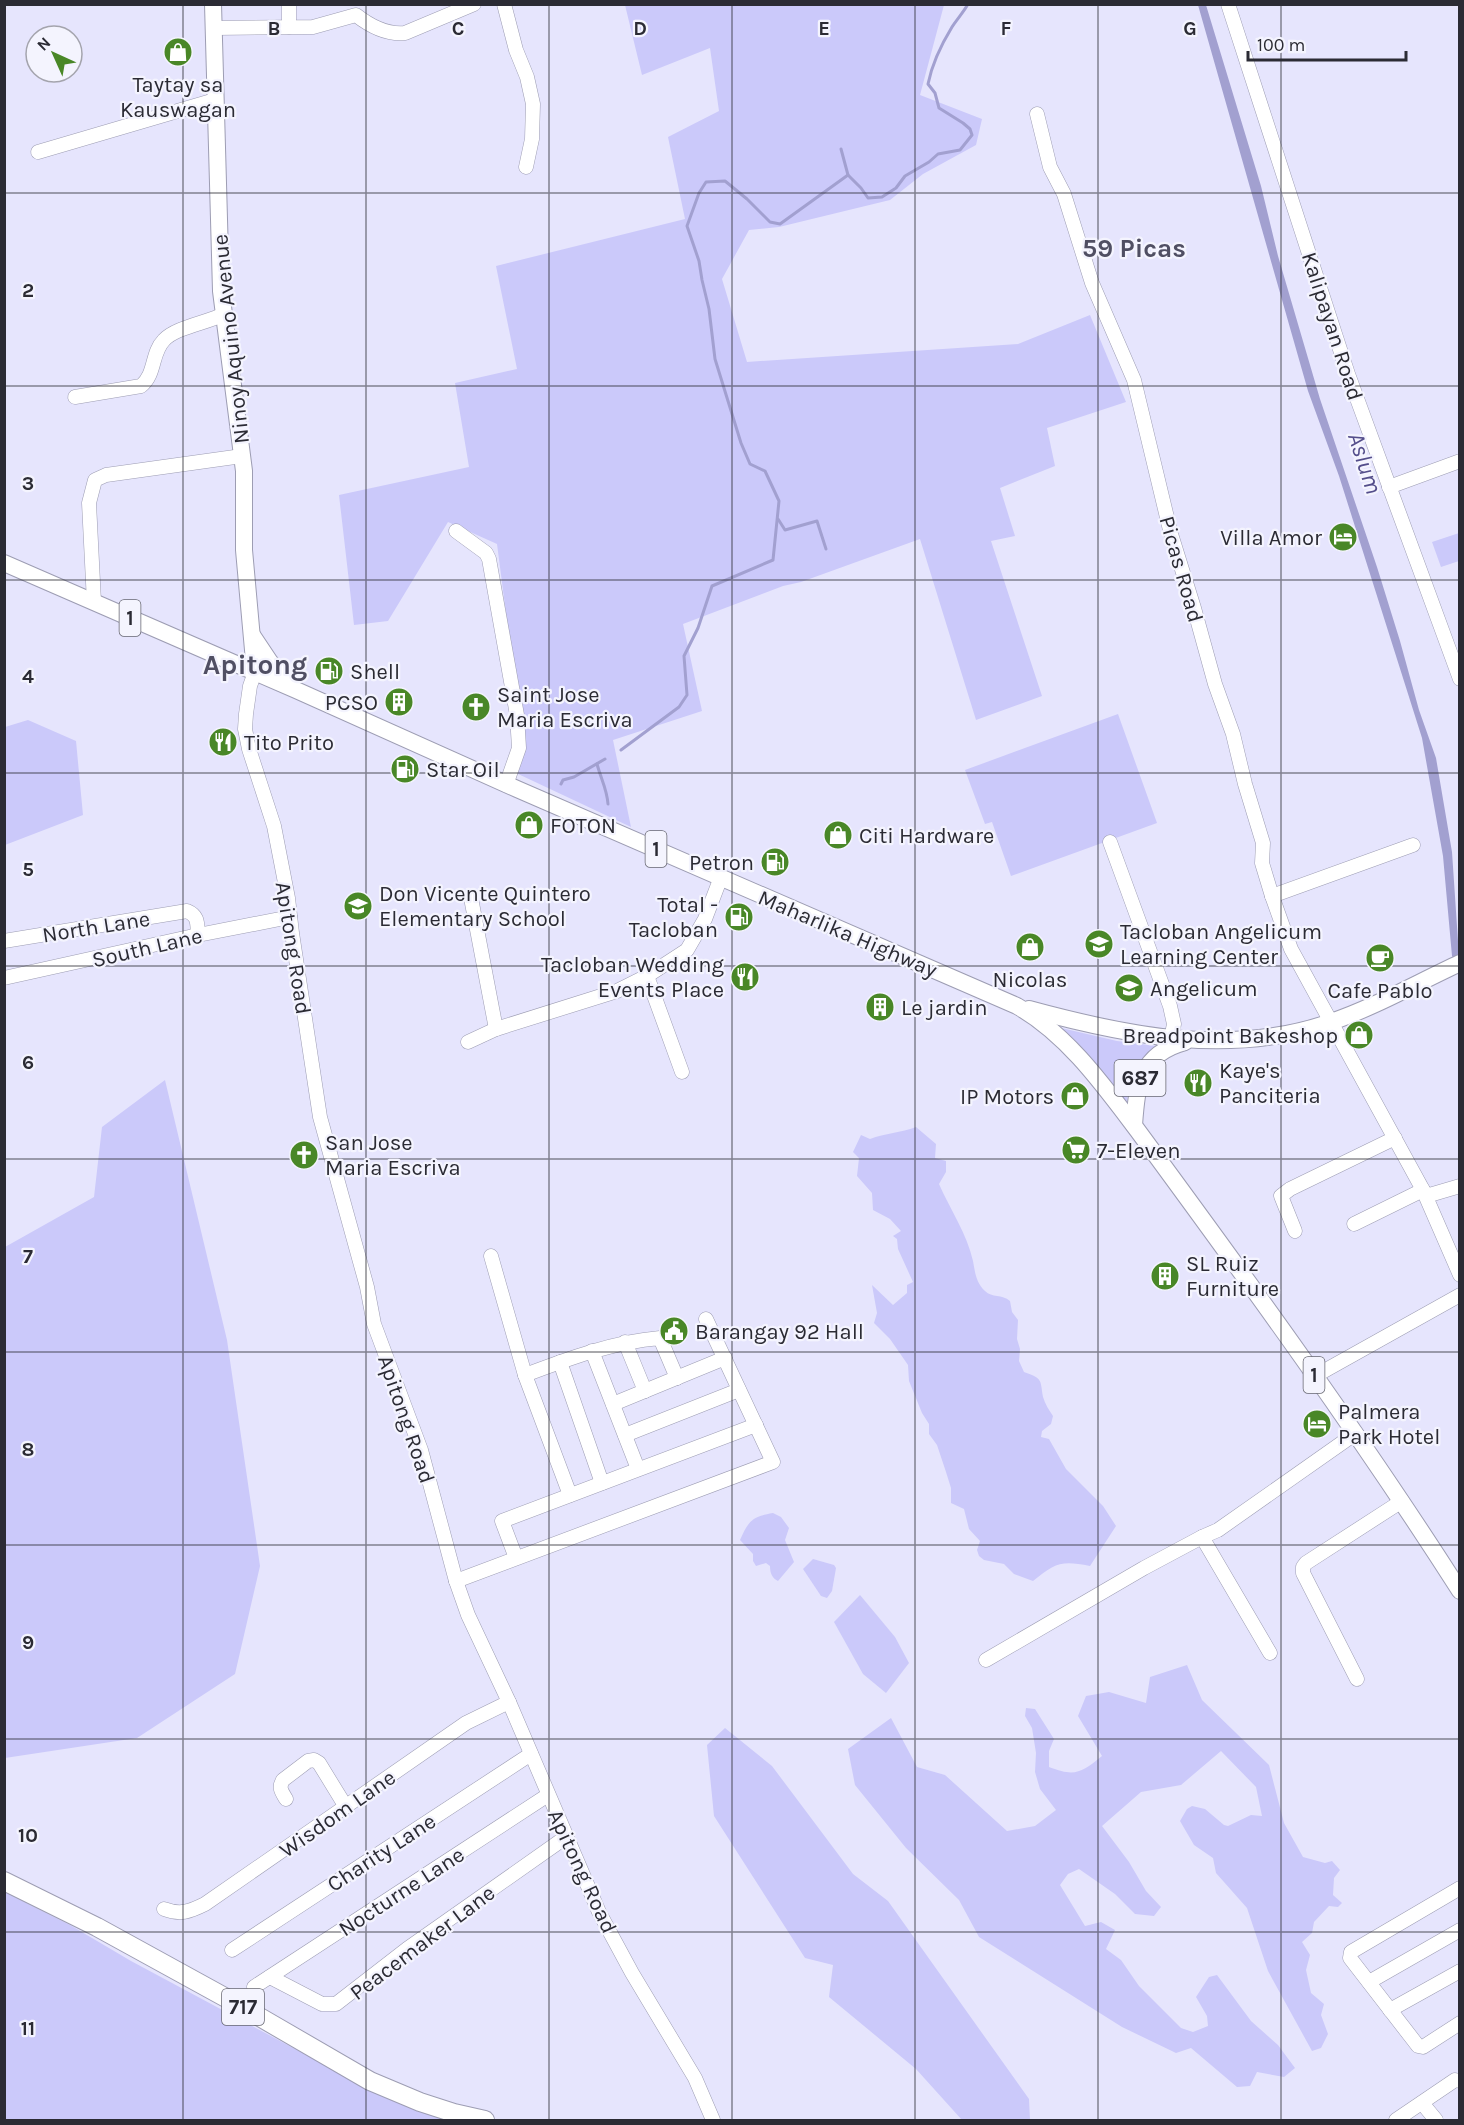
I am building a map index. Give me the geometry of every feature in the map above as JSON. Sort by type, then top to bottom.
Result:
[{"type":"highway","name":"717","points":[[4,1881],[200,1983],[370,2082],[420,2102],[485,2121]]},
{"type":"main road","name":"Ninoy Aquino Avenue","points":[[213,4],[221,291],[242,456],[244,550],[255,672]]},
{"type":"main road","name":"Maharlika Highway","points":[[4,563],[1031,1014],[1059,1037],[1134,1125],[1356,1432],[1460,1591]]},
{"type":"main road","points":[[250,629],[270,662],[296,690]]},
{"type":"main road","name":"687","points":[[1017,1006],[1092,1026],[1171,1039],[1190,1041],[1272,1037],[1331,1022],[1460,963]]},
{"type":"main road","name":"687","points":[[1134,1125],[1137,1090],[1145,1069],[1155,1058],[1173,1045],[1190,1041]]},
{"type":"street","points":[[289,4],[289,27]]},
{"type":"street","points":[[214,28],[313,27],[359,10],[365,22],[394,34],[405,33],[474,4]]},
{"type":"street","points":[[504,4],[516,50],[527,76],[533,104],[532,139],[526,167]]},
{"type":"street","name":"Kalipayan Road","points":[[1228,4],[1348,374],[1460,679]]},
{"type":"street","points":[[38,152],[215,100]]},
{"type":"street","name":"Picas Road","points":[[1036,114],[1050,167],[1064,194],[1092,283],[1134,380],[1171,534],[1215,684],[1233,734],[1263,843],[1262,863],[1291,949],[1424,1193],[1460,1275]]},
{"type":"street","points":[[75,397],[141,386],[148,381],[159,346],[165,338],[224,314]]},
{"type":"street","points":[[94,602],[89,503],[95,480],[106,475],[242,456]]},
{"type":"street","points":[[1389,487],[1460,461]]},
{"type":"street","points":[[456,531],[486,553],[489,559],[517,715],[519,748],[506,785]]},
{"type":"street","name":"Apitong Road","points":[[255,672],[250,686],[245,729],[249,749],[274,826],[320,1117],[367,1287],[374,1324],[421,1450],[456,1581],[468,1615],[509,1702],[599,1912],[632,1973],[695,2078],[713,2121]]},
{"type":"street","points":[[1110,843],[1170,1006],[1174,1024],[1171,1039]]},
{"type":"street","points":[[1272,896],[1413,845]]},
{"type":"street","points":[[468,1042],[496,1029],[618,991],[647,976],[687,950],[705,919],[721,877]]},
{"type":"street","points":[[471,898],[496,1029]]},
{"type":"street","name":"North Lane","points":[[4,941],[188,911],[197,919],[198,935]]},
{"type":"street","name":"South Lane","points":[[4,978],[290,917]]},
{"type":"street","points":[[647,976],[682,1072]]},
{"type":"street","points":[[1295,1231],[1281,1196],[1290,1188],[1395,1138]]},
{"type":"street","points":[[1354,1224],[1424,1193],[1460,1186]]},
{"type":"street","points":[[491,1256],[525,1375],[570,1495]]},
{"type":"street","points":[[1315,1376],[1460,1295]]},
{"type":"street","points":[[456,1581],[773,1462],[706,1319]]},
{"type":"street","points":[[525,1375],[591,1351],[624,1342],[660,1338],[677,1378]]},
{"type":"street","points":[[624,1342],[645,1390]]},
{"type":"street","points":[[591,1351],[638,1469]]},
{"type":"street","points":[[613,1404],[725,1358]]},
{"type":"street","points":[[560,1362],[602,1483]]},
{"type":"street","points":[[625,1435],[739,1390]]},
{"type":"street","points":[[516,1558],[502,1521],[756,1425]]},
{"type":"street","points":[[986,1659],[1218,1530],[1356,1432]]},
{"type":"street","points":[[1357,1678],[1303,1573],[1303,1567],[1402,1501]]},
{"type":"street","points":[[1202,1537],[1270,1653]]},
{"type":"street","name":"Wisdom Lane","points":[[164,1909],[176,1914],[190,1912],[205,1904],[466,1723],[509,1702]]},
{"type":"street","name":"Charity Lane","points":[[232,1950],[531,1754]]},
{"type":"street","points":[[286,1799],[280,1790],[283,1780],[308,1761],[314,1760],[319,1763],[346,1807]]},
{"type":"street","name":"Nocturne Lane","points":[[254,1988],[548,1795]]},
{"type":"street","name":"Peacemaker Lane","points":[[270,1977],[322,2004],[336,2004],[407,1949],[566,1837]]},
{"type":"street","points":[[1460,1888],[1351,1952],[1350,1958],[1418,2046],[1421,2047],[1460,2023]]},
{"type":"street","points":[[1369,1983],[1460,1930]]},
{"type":"street","points":[[1390,2010],[1460,1971]]},
{"type":"street","points":[[1396,2121],[1455,2080],[1460,2080]]},
{"type":"street","points":[[1422,2103],[1436,2121]]},
{"type":"shaded area","points":[[625,5],[944,5],[920,95],[982,119],[976,145],[923,174],[890,200],[779,227],[749,230],[722,279],[747,362],[1018,344],[1090,315],[1126,402],[1047,428],[1055,466],[1000,488],[1015,536],[991,541],[1042,696],[976,720],[920,539],[801,582],[783,586],[683,624],[702,711],[613,740],[631,827],[516,773],[523,744],[497,544],[448,522],[388,621],[354,625],[339,495],[469,467],[455,383],[517,369],[496,266],[685,219],[668,137],[719,111],[710,48],[642,75]]},
{"type":"shaded area","points":[[1198,5],[1206,5],[1261,186],[1278,256],[1320,399],[1377,567],[1419,710],[1436,758],[1452,852],[1459,956],[1454,959],[1443,856],[1422,738],[1339,476],[1308,391]]},
{"type":"shaded area","points":[[1459,533],[1459,561],[1441,567],[1432,542]]},
{"type":"shaded area","points":[[1118,714],[1157,823],[1011,876],[992,822],[985,824],[965,770]]},
{"type":"shaded area","points":[[28,720],[76,741],[83,815],[5,845],[5,727]]},
{"type":"shaded area","points":[[1057,1027],[1117,1041],[1156,1046],[1135,1071],[1127,1102]]},
{"type":"shaded area","points":[[165,1080],[227,1340],[260,1566],[235,1674],[137,1738],[5,1758],[5,1247],[94,1197],[102,1127]]},
{"type":"shaded area","points":[[916,1127],[936,1144],[935,1158],[946,1161],[946,1172],[939,1184],[967,1241],[976,1277],[988,1293],[1010,1301],[1012,1312],[1018,1320],[1019,1361],[1024,1372],[1035,1376],[1041,1383],[1044,1400],[1053,1416],[1051,1424],[1042,1431],[1041,1437],[1049,1439],[1066,1469],[1103,1506],[1116,1526],[1090,1566],[1072,1563],[1059,1564],[1033,1581],[1014,1574],[1004,1564],[984,1560],[979,1556],[977,1550],[980,1541],[969,1529],[964,1509],[951,1503],[951,1488],[937,1445],[929,1434],[929,1424],[909,1381],[908,1365],[890,1339],[874,1323],[877,1313],[872,1285],[893,1305],[907,1293],[907,1285],[913,1282],[898,1249],[897,1239],[893,1236],[901,1231],[890,1219],[873,1210],[872,1193],[857,1176],[859,1158],[853,1152],[861,1135],[870,1139]]},
{"type":"shaded area","points":[[773,1513],[781,1517],[789,1528],[785,1540],[794,1562],[778,1581],[773,1577],[770,1566],[766,1563],[756,1566],[753,1554],[740,1540],[752,1520]]},
{"type":"shaded area","points":[[813,1559],[834,1565],[836,1568],[832,1591],[827,1598],[821,1596],[803,1569]]},
{"type":"shaded area","points":[[860,1595],[895,1637],[909,1663],[886,1693],[863,1674],[834,1622]]},
{"type":"shaded area","points":[[1187,1665],[1202,1700],[1269,1765],[1284,1823],[1303,1857],[1325,1863],[1332,1861],[1340,1870],[1334,1878],[1333,1895],[1342,1903],[1338,1907],[1329,1906],[1314,1922],[1312,1933],[1302,1942],[1310,1955],[1306,1970],[1311,1993],[1324,2004],[1321,2015],[1328,2034],[1321,2048],[1312,2051],[1268,1971],[1247,1908],[1216,1873],[1213,1858],[1194,1845],[1180,1821],[1187,1809],[1192,1806],[1205,1809],[1228,1826],[1251,1815],[1262,1816],[1256,1787],[1221,1751],[1181,1785],[1141,1792],[1102,1826],[1129,1862],[1146,1891],[1161,1907],[1154,1916],[1135,1914],[1115,1894],[1079,1869],[1068,1874],[1060,1885],[1085,1926],[1101,1922],[1115,1930],[1106,1949],[1121,1960],[1139,1986],[1181,2028],[1193,2032],[1208,2026],[1207,2016],[1196,1997],[1209,1977],[1217,1975],[1251,2021],[1278,2045],[1295,2068],[1284,2077],[1257,2072],[1250,2086],[1237,2087],[1191,2048],[1176,2053],[1122,2027],[979,1937],[959,1900],[906,1848],[855,1785],[848,1749],[891,1718],[917,1767],[945,1775],[1007,1831],[1035,1826],[1056,1810],[1040,1789],[1035,1772],[1036,1753],[1032,1728],[1025,1716],[1026,1708],[1035,1709],[1054,1739],[1049,1751],[1049,1767],[1065,1772],[1077,1772],[1102,1756],[1078,1716],[1086,1696],[1109,1692],[1146,1703],[1150,1677]]},
{"type":"shaded area","points":[[725,1728],[772,1766],[853,1874],[888,1901],[1029,2099],[1030,2120],[962,2120],[916,2069],[829,1997],[833,1965],[805,1958],[714,1816],[707,1745]]},
{"type":"shaded area","points":[[4,1892],[70,1925],[131,1961],[381,2095],[451,2120],[5,2120]]},
{"type":"waterway","points":[[621,750],[679,707],[687,695],[684,656],[698,628],[712,586],[773,560],[779,501],[765,471],[750,464],[741,443],[715,359],[709,309],[699,261],[687,226],[699,193],[706,182],[725,181],[770,222],[780,224],[848,175],[868,198],[882,197],[896,188],[905,176],[938,154],[960,150],[972,135],[970,129],[939,108],[935,93],[928,84],[941,48],[968,4]]},
{"type":"waterway","points":[[841,149],[848,175]]},
{"type":"waterway","points":[[778,519],[785,530],[817,521],[826,549]]},
{"type":"waterway","points":[[561,784],[563,780],[574,777],[605,759]]},
{"type":"waterway","points":[[597,764],[608,804]]},
{"type":"place","name":"Taytay sa Kauswagan","points":[[178,52]]},
{"type":"place","name":"Villa Amor","points":[[1343,537]]},
{"type":"place","name":"Shell","points":[[329,671]]},
{"type":"place","name":"PCSO","points":[[399,702]]},
{"type":"place","name":"Saint Jose Maria Escriva","points":[[476,707]]},
{"type":"place","name":"Tito Prito","points":[[223,742]]},
{"type":"place","name":"Star Oil","points":[[405,769]]},
{"type":"place","name":"FOTON","points":[[529,825]]},
{"type":"place","name":"Citi Hardware","points":[[838,835]]},
{"type":"place","name":"Petron","points":[[775,862]]},
{"type":"place","name":"Don Vicente Quintero Elementary School","points":[[358,906]]},
{"type":"place","name":"Total - Tacloban","points":[[739,917]]},
{"type":"place","name":"Tacloban Angelicum Learning Center","points":[[1099,944]]},
{"type":"place","name":"Nicolas","points":[[1030,947]]},
{"type":"place","name":"Cafe Pablo","points":[[1380,958]]},
{"type":"place","name":"Tacloban Wedding Events Place","points":[[745,977]]},
{"type":"place","name":"Angelicum","points":[[1129,988]]},
{"type":"place","name":"Le jardin","points":[[880,1007]]},
{"type":"place","name":"Breadpoint Bakeshop","points":[[1359,1035]]},
{"type":"place","name":"Kaye's Panciteria","points":[[1198,1083]]},
{"type":"place","name":"IP Motors","points":[[1075,1096]]},
{"type":"place","name":"7-Eleven","points":[[1076,1150]]},
{"type":"place","name":"San Jose Maria Escriva","points":[[304,1155]]},
{"type":"place","name":"SL Ruiz Furniture","points":[[1165,1276]]},
{"type":"place","name":"Barangay 92 Hall","points":[[674,1331]]},
{"type":"place","name":"Palmera Park Hotel","points":[[1317,1424]]},
{"type":"district","name":"59 Picas","points":[[1134,248]]},
{"type":"district","name":"Apitong","points":[[255,664]]},
{"type":"water label","name":"Aslum","points":[[1365,463]]}]
